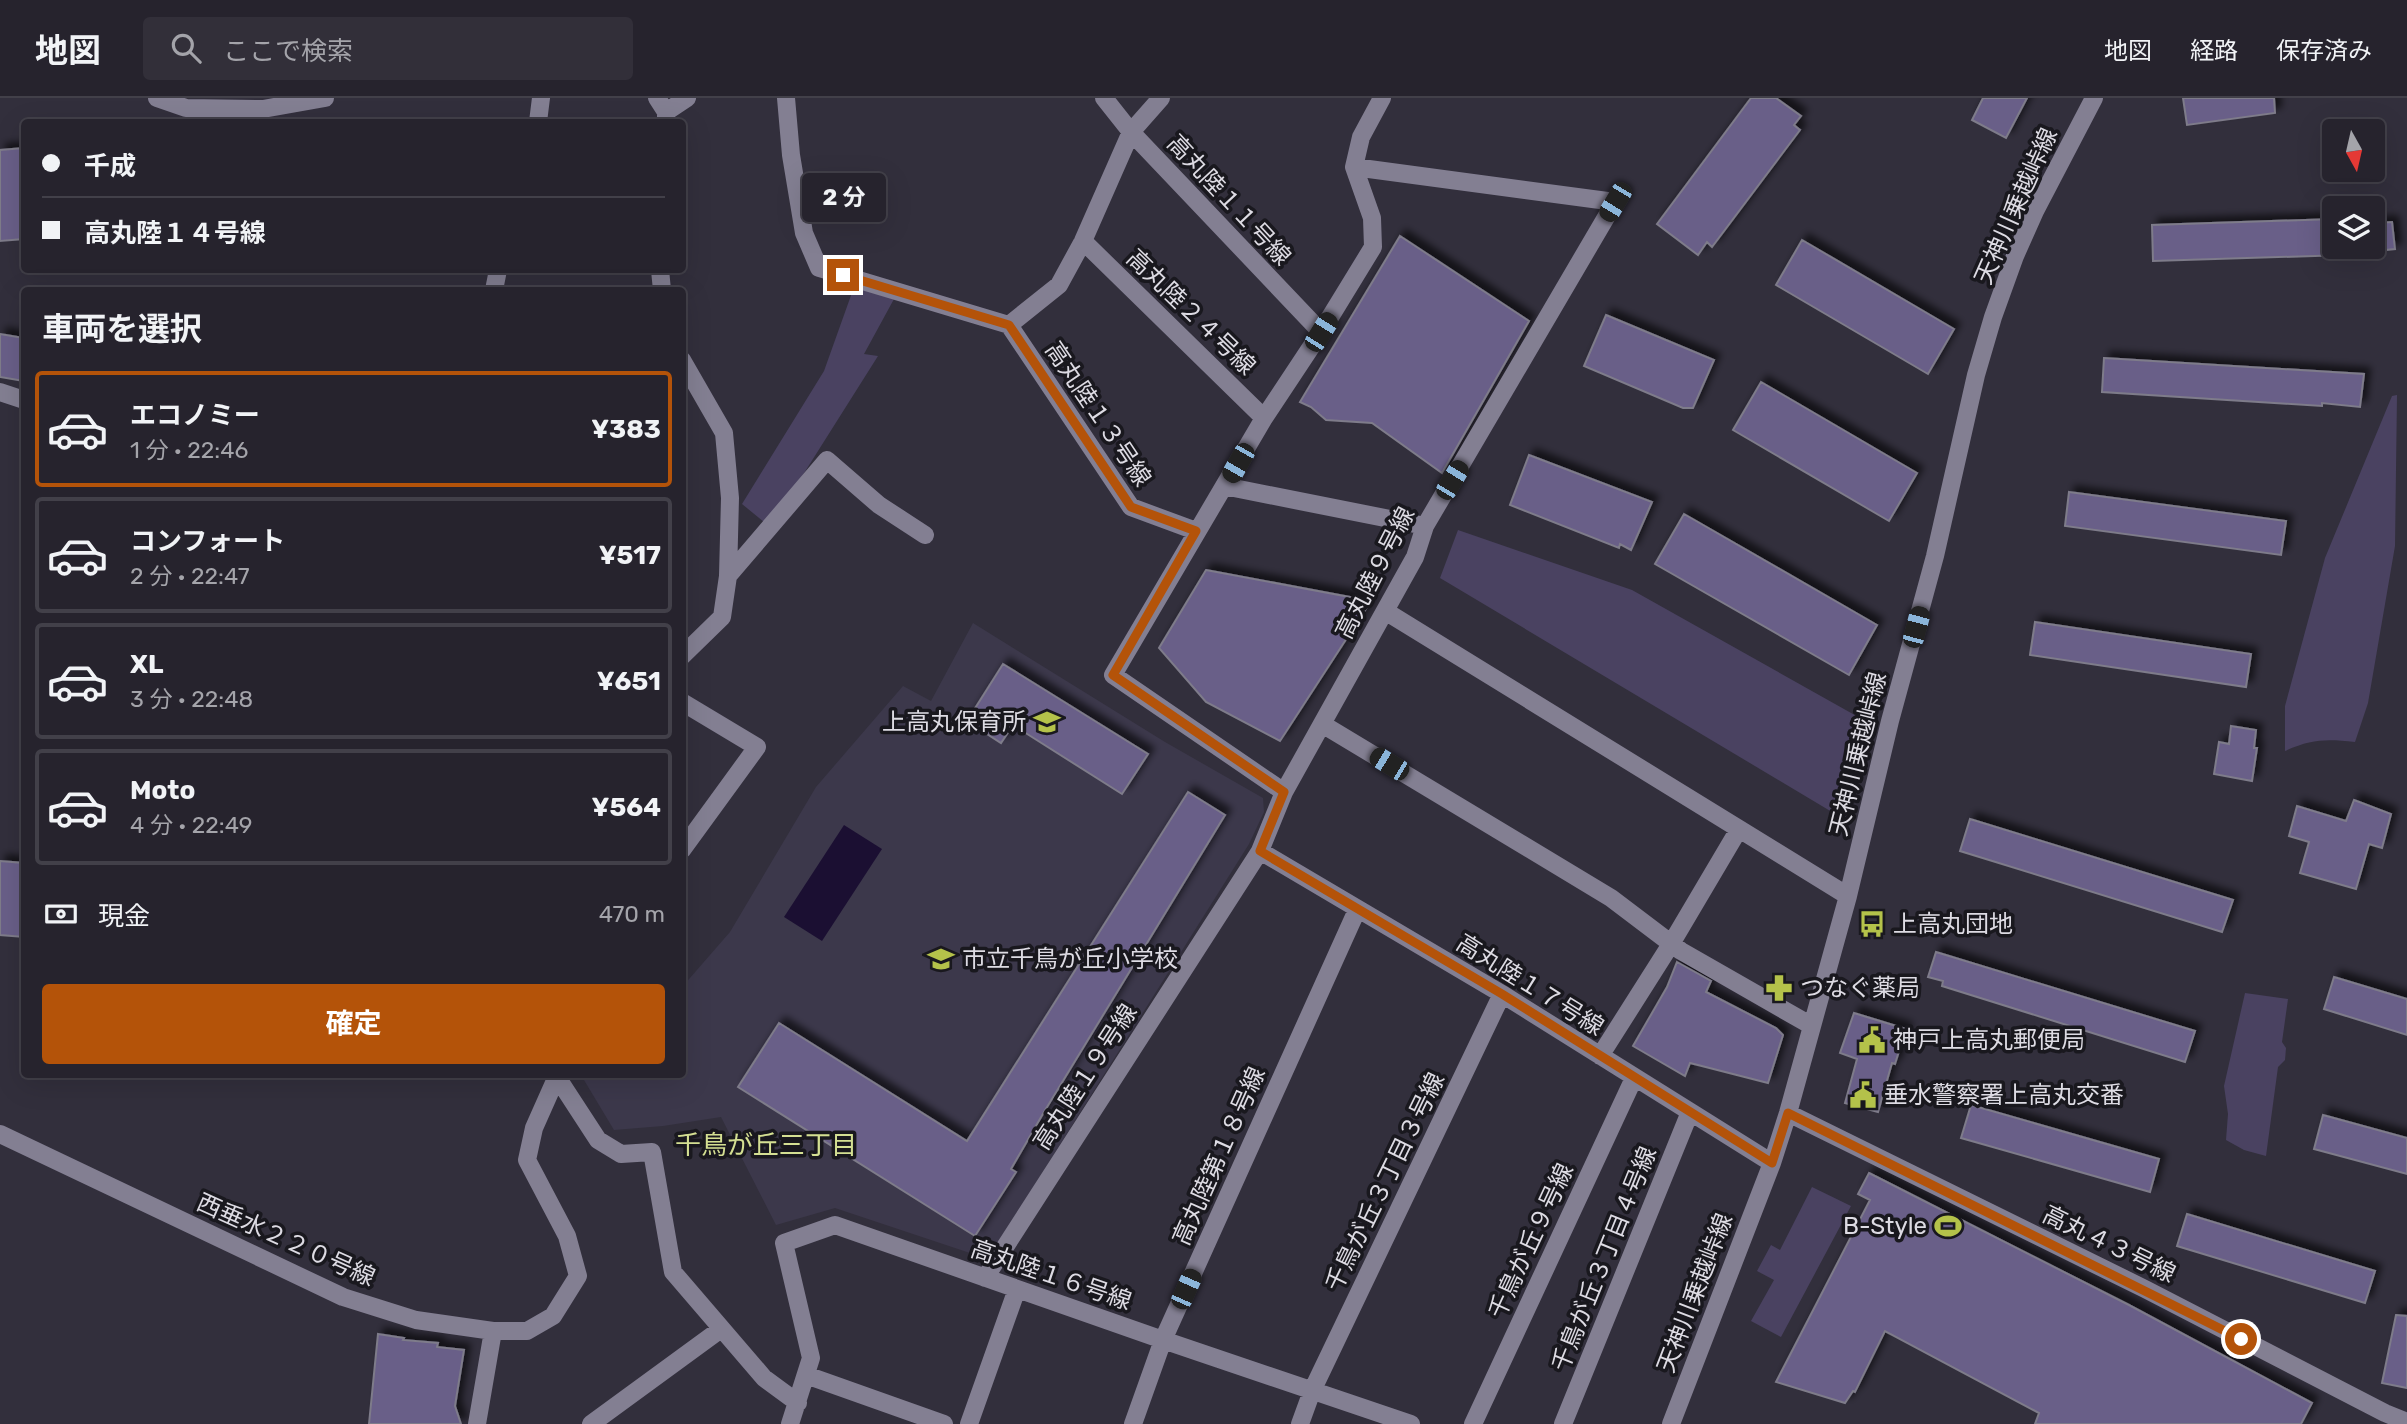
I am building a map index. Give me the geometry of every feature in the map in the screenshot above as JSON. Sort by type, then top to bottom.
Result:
[{"type":"street","points":[[157,98],[186,108],[263,109],[325,98]]},
{"type":"street","points":[[538,119],[541,98]]},
{"type":"street","points":[[663,111],[687,98]]},
{"type":"street","points":[[786,98],[791,155],[804,233],[819,268],[1009,325],[1059,285],[1083,241],[1131,132],[1161,98]]},
{"type":"street","name":"高丸陸１１号線","points":[[1104,98],[1131,132],[1321,332]]},
{"type":"street","points":[[1284,792],[1113,675],[1264,418],[1373,247],[1372,218],[1354,167],[1361,137],[1382,98]]},
{"type":"street","name":"天神川乗越峠線","points":[[1671,1424],[1772,1163],[1788,1113],[1848,896],[1890,720],[1935,556],[1976,375],[1993,317],[2035,211],[2094,98]]},
{"type":"street","name":"高丸陸９号線","points":[[1284,792],[1415,557],[1425,526],[1615,202],[1354,167]]},
{"type":"street","name":"高丸陸２４号線","points":[[1083,241],[1264,418]]},
{"type":"street","name":"高丸陸１３号線","points":[[1009,325],[1131,507],[1196,531]]},
{"type":"street","points":[[686,367],[724,433],[730,498],[728,576],[722,617],[686,652]]},
{"type":"street","points":[[0,392],[21,399]]},
{"type":"street","points":[[728,576],[827,460],[879,505],[925,535]]},
{"type":"street","points":[[1224,486],[1425,526]]},
{"type":"street","points":[[1385,611],[1848,896]]},
{"type":"street","points":[[686,704],[757,747],[686,845]]},
{"type":"street","points":[[1322,724],[1611,898],[1671,944],[1812,1026]]},
{"type":"street","name":"高丸陸１９号線","points":[[985,1278],[1260,851],[1284,792]]},
{"type":"street","points":[[1600,1056],[1739,829]]},
{"type":"street","name":"高丸陸１７号線","points":[[1260,851],[1502,994],[1772,1163]]},
{"type":"street","name":"高丸陸第１８号線","points":[[1133,1424],[1163,1340],[1357,910]]},
{"type":"street","name":"千鳥が丘３丁目３号線","points":[[1300,1424],[1312,1391],[1502,994]]},
{"type":"street","name":"西垂水２２０号線","points":[[0,1134],[343,1297],[416,1320],[493,1331],[527,1331],[553,1316],[578,1276],[567,1236],[527,1160],[534,1128],[555,1078]]},
{"type":"street","points":[[557,1078],[598,1140],[621,1154],[652,1152],[673,1272],[764,1378],[798,1403]]},
{"type":"street","name":"千鳥が丘９号線","points":[[1473,1424],[1634,1078]]},
{"type":"street","name":"千鳥が丘３丁目４号線","points":[[1563,1424],[1690,1112]]},
{"type":"street","name":"高丸４３号線","points":[[1788,1113],[2145,1289],[2384,1418],[2407,1422]]},
{"type":"street","name":"高丸陸１６号線","points":[[806,1375],[811,1358],[784,1243],[835,1225],[1412,1424]]},
{"type":"street","points":[[969,1424],[1017,1289]]},
{"type":"street","points":[[592,1424],[721,1329]]},
{"type":"street","points":[[477,1424],[493,1331]]},
{"type":"street","points":[[790,1424],[806,1375],[944,1424]]},
{"type":"shaded area","points":[[854,287],[894,299],[864,354],[878,356],[770,527],[742,504],[824,371]]},
{"type":"shaded area","points":[[2397,395],[2395,546],[2368,703],[2355,742],[2319,741],[2285,751],[2285,706],[2325,558],[2392,396]]},
{"type":"shaded area","points":[[1458,530],[1632,590],[1860,718],[1842,818],[1440,578]]},
{"type":"shaded area","name":"市立千鳥が丘小学校","points":[[973,623],[1165,742],[1263,798],[1264,812],[1249,844],[988,1259],[835,1208],[776,1225],[721,1117],[614,1130],[583,1078],[686,1078],[686,983],[730,932],[816,787],[903,686],[931,701]]},
{"type":"shaded area","points":[[844,825],[882,849],[822,941],[784,917]]},
{"type":"shaded area","points":[[2245,993],[2288,999],[2282,1042],[2286,1048],[2285,1060],[2278,1067],[2266,1156],[2244,1150],[2226,1140],[2228,1114],[2224,1086]]},
{"type":"shaded area","points":[[1812,1187],[1851,1206],[1781,1337],[1751,1321],[1774,1280],[1757,1271],[1771,1245],[1780,1250]]},
{"type":"building","points":[[1751,98],[1776,98],[1801,116],[1794,125],[1800,130],[1712,247],[1707,242],[1698,255],[1657,224]]},
{"type":"building","points":[[1983,98],[2027,98],[2006,138],[1972,120]]},
{"type":"building","points":[[2183,98],[2274,98],[2275,113],[2187,125]]},
{"type":"building","points":[[21,148],[21,239],[0,241],[0,150]]},
{"type":"building","points":[[2322,219],[2322,256],[2153,261],[2152,225]]},
{"type":"building","points":[[2385,222],[2392,222],[2395,249],[2385,250]]},
{"type":"building","points":[[1400,236],[1529,321],[1442,473],[1372,423],[1326,420],[1311,407],[1300,402]]},
{"type":"building","points":[[1802,240],[1954,329],[1928,374],[1776,285]]},
{"type":"building","points":[[1606,315],[1714,360],[1693,408],[1683,408],[1584,366]]},
{"type":"building","points":[[0,334],[21,338],[21,380],[0,377]]},
{"type":"building","points":[[2104,358],[2364,374],[2360,407],[2102,392]]},
{"type":"building","points":[[1761,382],[1917,473],[1889,521],[1733,430]]},
{"type":"building","points":[[1529,455],[1652,502],[1631,550],[1620,544],[1619,548],[1510,505]]},
{"type":"building","points":[[2069,492],[2286,521],[2281,555],[2065,526]]},
{"type":"building","points":[[1684,514],[1877,625],[1849,675],[1655,564]]},
{"type":"building","points":[[1206,570],[1371,601],[1280,741],[1206,702],[1159,648]]},
{"type":"building","points":[[2035,622],[2251,654],[2246,687],[2030,655]]},
{"type":"building","points":[[1003,664],[1148,754],[1122,794],[1013,725],[1001,743],[967,721]]},
{"type":"building","points":[[2231,726],[2256,730],[2254,748],[2257,748],[2252,781],[2214,774],[2219,742],[2229,744]]},
{"type":"building","points":[[1188,792],[1225,815],[1044,1112],[1011,1169],[1016,1172],[975,1236],[738,1087],[779,1023],[967,1141]]},
{"type":"building","points":[[2354,800],[2391,814],[2382,848],[2369,844],[2356,889],[2300,873],[2309,842],[2289,836],[2297,806],[2346,821]]},
{"type":"building","points":[[1970,819],[2233,900],[2222,932],[1960,851]]},
{"type":"building","points":[[0,861],[21,863],[21,937],[0,935]]},
{"type":"building","points":[[1936,952],[2195,1031],[2185,1062],[1942,986],[1943,981],[1928,977]]},
{"type":"building","points":[[1677,962],[1711,981],[1706,992],[1776,1028],[1783,1035],[1768,1083],[1690,1063],[1685,1076],[1633,1046],[1667,987]]},
{"type":"building","points":[[2334,977],[2407,999],[2407,1035],[2324,1009]]},
{"type":"building","points":[[1854,1013],[1906,1029],[1895,1064],[1892,1063],[1878,1112],[1845,1103],[1857,1059],[1840,1053]]},
{"type":"building","points":[[1971,1105],[2159,1159],[2150,1192],[1961,1138]]},
{"type":"building","points":[[2323,1115],[2407,1138],[2407,1174],[2314,1149]]},
{"type":"building","points":[[1869,1173],[2129,1305],[2312,1403],[2301,1424],[2035,1424],[2039,1413],[1885,1331],[1855,1392],[1853,1391],[1845,1403],[1776,1382],[1870,1200],[1858,1194]]},
{"type":"building","points":[[2187,1214],[2375,1271],[2365,1303],[2177,1246]]},
{"type":"building","points":[[2396,1315],[2407,1316],[2407,1388],[2382,1383]]},
{"type":"building","points":[[378,1334],[404,1338],[403,1340],[438,1343],[437,1347],[464,1350],[455,1406],[461,1424],[369,1424]]},
{"type":"place","name":"上高丸保育所","points":[[1047,722]]},
{"type":"place","name":"上高丸団地","points":[[1872,924]]},
{"type":"place","name":"市立千鳥が丘小学校","points":[[941,959]]},
{"type":"place","name":"つなぐ薬局","points":[[1779,988]]},
{"type":"place","name":"神戸上高丸郵便局","points":[[1872,1040]]},
{"type":"place","name":"垂水警察署上高丸交番","points":[[1863,1095]]},
{"type":"place","name":"B-Style","points":[[1948,1226]]},
{"type":"district","name":"千鳥が丘三丁目","points":[[766,1145]]},
{"type":"route","points":[[843,275],[1009,325],[1131,507],[1196,531],[1113,675],[1284,792],[1260,851],[1502,994],[1772,1163],[1788,1113],[2241,1339]]}]
